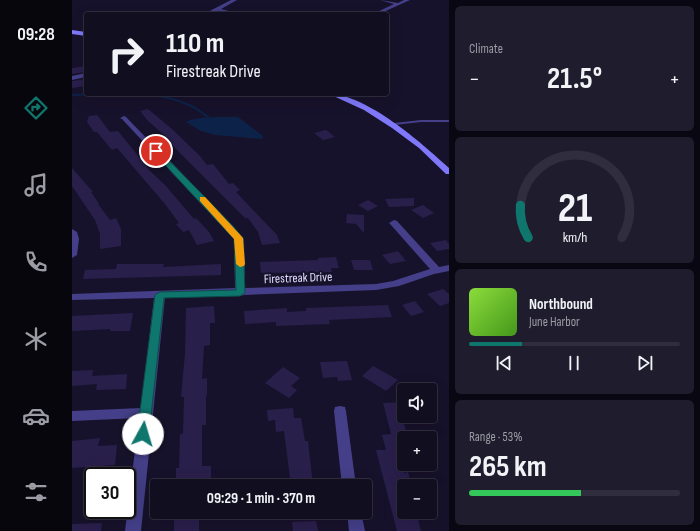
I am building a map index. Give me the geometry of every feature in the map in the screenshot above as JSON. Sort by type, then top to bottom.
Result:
[{"type":"main road","points":[[72,32],[84,34]]},
{"type":"main road","points":[[337,96],[360,106],[394,124],[414,139],[448,170]]},
{"type":"street","points":[[210,12],[235,0]]},
{"type":"street","points":[[382,0],[398,4]]},
{"type":"street","points":[[380,12],[408,0]]},
{"type":"street","points":[[217,9],[230,12]]},
{"type":"street","points":[[72,78],[84,75]]},
{"type":"street","points":[[124,118],[239,238],[240,293]]},
{"type":"street","points":[[394,223],[436,270]]},
{"type":"street","points":[[72,232],[74,239],[72,255]]},
{"type":"street","name":"Firestreak Drive","points":[[72,297],[240,293],[388,286],[436,270],[449,268]]},
{"type":"street","points":[[133,531],[145,413],[160,295]]},
{"type":"street","points":[[340,411],[348,479]]},
{"type":"street","points":[[72,416],[145,413]]},
{"type":"street","points":[[355,519],[357,531]]},
{"type":"lane","points":[[394,124],[421,120],[449,121]]},
{"type":"water","points":[[238,117],[263,136],[262,139],[215,135],[201,131],[186,122],[203,118]]},
{"type":"building","points":[[84,66],[84,72],[72,74],[72,68]]},
{"type":"building","points":[[84,79],[84,86],[72,88],[72,81]]},
{"type":"building","points":[[148,109],[172,129],[200,156],[207,165],[213,164],[229,184],[233,183],[240,190],[236,192],[277,235],[280,243],[262,245],[258,232],[248,218],[245,218],[169,142],[171,141],[148,121],[140,111]]},
{"type":"building","points":[[97,115],[110,132],[118,131],[151,172],[165,185],[194,219],[196,218],[209,232],[214,241],[197,245],[189,230],[183,232],[176,224],[179,223],[165,204],[117,148],[112,150],[97,132],[94,132],[87,122],[89,116]]},
{"type":"building","points":[[326,130],[335,137],[323,140],[314,133]]},
{"type":"building","points":[[72,168],[93,192],[91,192],[110,220],[116,218],[121,229],[121,246],[100,249],[100,234],[95,220],[72,186]]},
{"type":"building","points":[[414,198],[414,206],[389,207],[385,199]]},
{"type":"building","points":[[368,200],[378,206],[368,211],[358,205]]},
{"type":"building","points":[[423,205],[434,213],[423,218],[411,210]]},
{"type":"building","points":[[347,214],[364,215],[364,233],[356,224],[346,223]]},
{"type":"building","points":[[446,240],[449,244],[449,249],[437,251],[430,243]]},
{"type":"building","points":[[398,251],[406,261],[390,264],[382,255]]},
{"type":"building","points":[[336,257],[339,268],[331,268],[332,272],[261,273],[260,262],[318,260],[318,258]]},
{"type":"building","points":[[351,260],[370,260],[373,270],[354,270]]},
{"type":"building","points":[[117,264],[164,264],[163,267],[221,264],[221,275],[83,279],[85,270],[116,269]]},
{"type":"building","points":[[443,289],[449,294],[449,303],[440,306],[427,294]]},
{"type":"building","points":[[415,301],[424,312],[411,316],[402,305]]},
{"type":"building","points":[[388,305],[392,317],[329,320],[330,324],[276,326],[276,322],[245,324],[244,311],[287,308],[287,312],[306,311],[306,308]]},
{"type":"building","points":[[214,306],[215,323],[210,323],[210,345],[204,346],[202,379],[207,378],[206,425],[202,425],[202,466],[211,466],[211,479],[176,479],[176,468],[179,468],[180,434],[183,434],[184,397],[181,397],[185,353],[186,308]]},
{"type":"building","points":[[133,313],[130,331],[110,331],[110,329],[72,331],[72,316]]},
{"type":"building","points":[[347,361],[352,380],[338,381],[337,377],[323,378],[320,362]]},
{"type":"building","points":[[373,366],[398,380],[386,391],[362,376]]},
{"type":"building","points":[[283,367],[300,378],[291,386],[297,390],[289,398],[265,383]]},
{"type":"building","points":[[93,370],[92,376],[127,374],[126,389],[96,390],[97,384],[72,386],[72,371]]},
{"type":"building","points":[[397,402],[397,423],[411,423],[404,424],[406,431],[397,431],[397,471],[404,471],[404,473],[408,472],[410,479],[397,479],[397,519],[418,519],[421,531],[397,531],[376,450],[386,450],[382,435],[391,434],[383,403]]},
{"type":"building","points":[[293,408],[294,418],[301,418],[305,441],[308,441],[312,479],[290,479],[284,431],[276,432],[275,420],[268,421],[267,410]]},
{"type":"building","points":[[100,438],[98,446],[117,445],[115,465],[72,468],[72,441]]},
{"type":"building","points":[[174,519],[199,519],[199,531],[174,531]]},
{"type":"building","points":[[316,521],[318,531],[293,531],[292,522]]},
{"type":"building","points":[[102,523],[101,531],[72,531],[72,524]]},
{"type":"waterway","points":[[72,95],[84,95]]},
{"type":"waterway","points":[[154,96],[175,100],[192,106],[212,120]]},
{"type":"slow traffic","points":[[203,199],[239,238],[240,264]]},
{"type":"route","points":[[143,434],[160,295],[240,293],[239,238],[156,151]]}]
